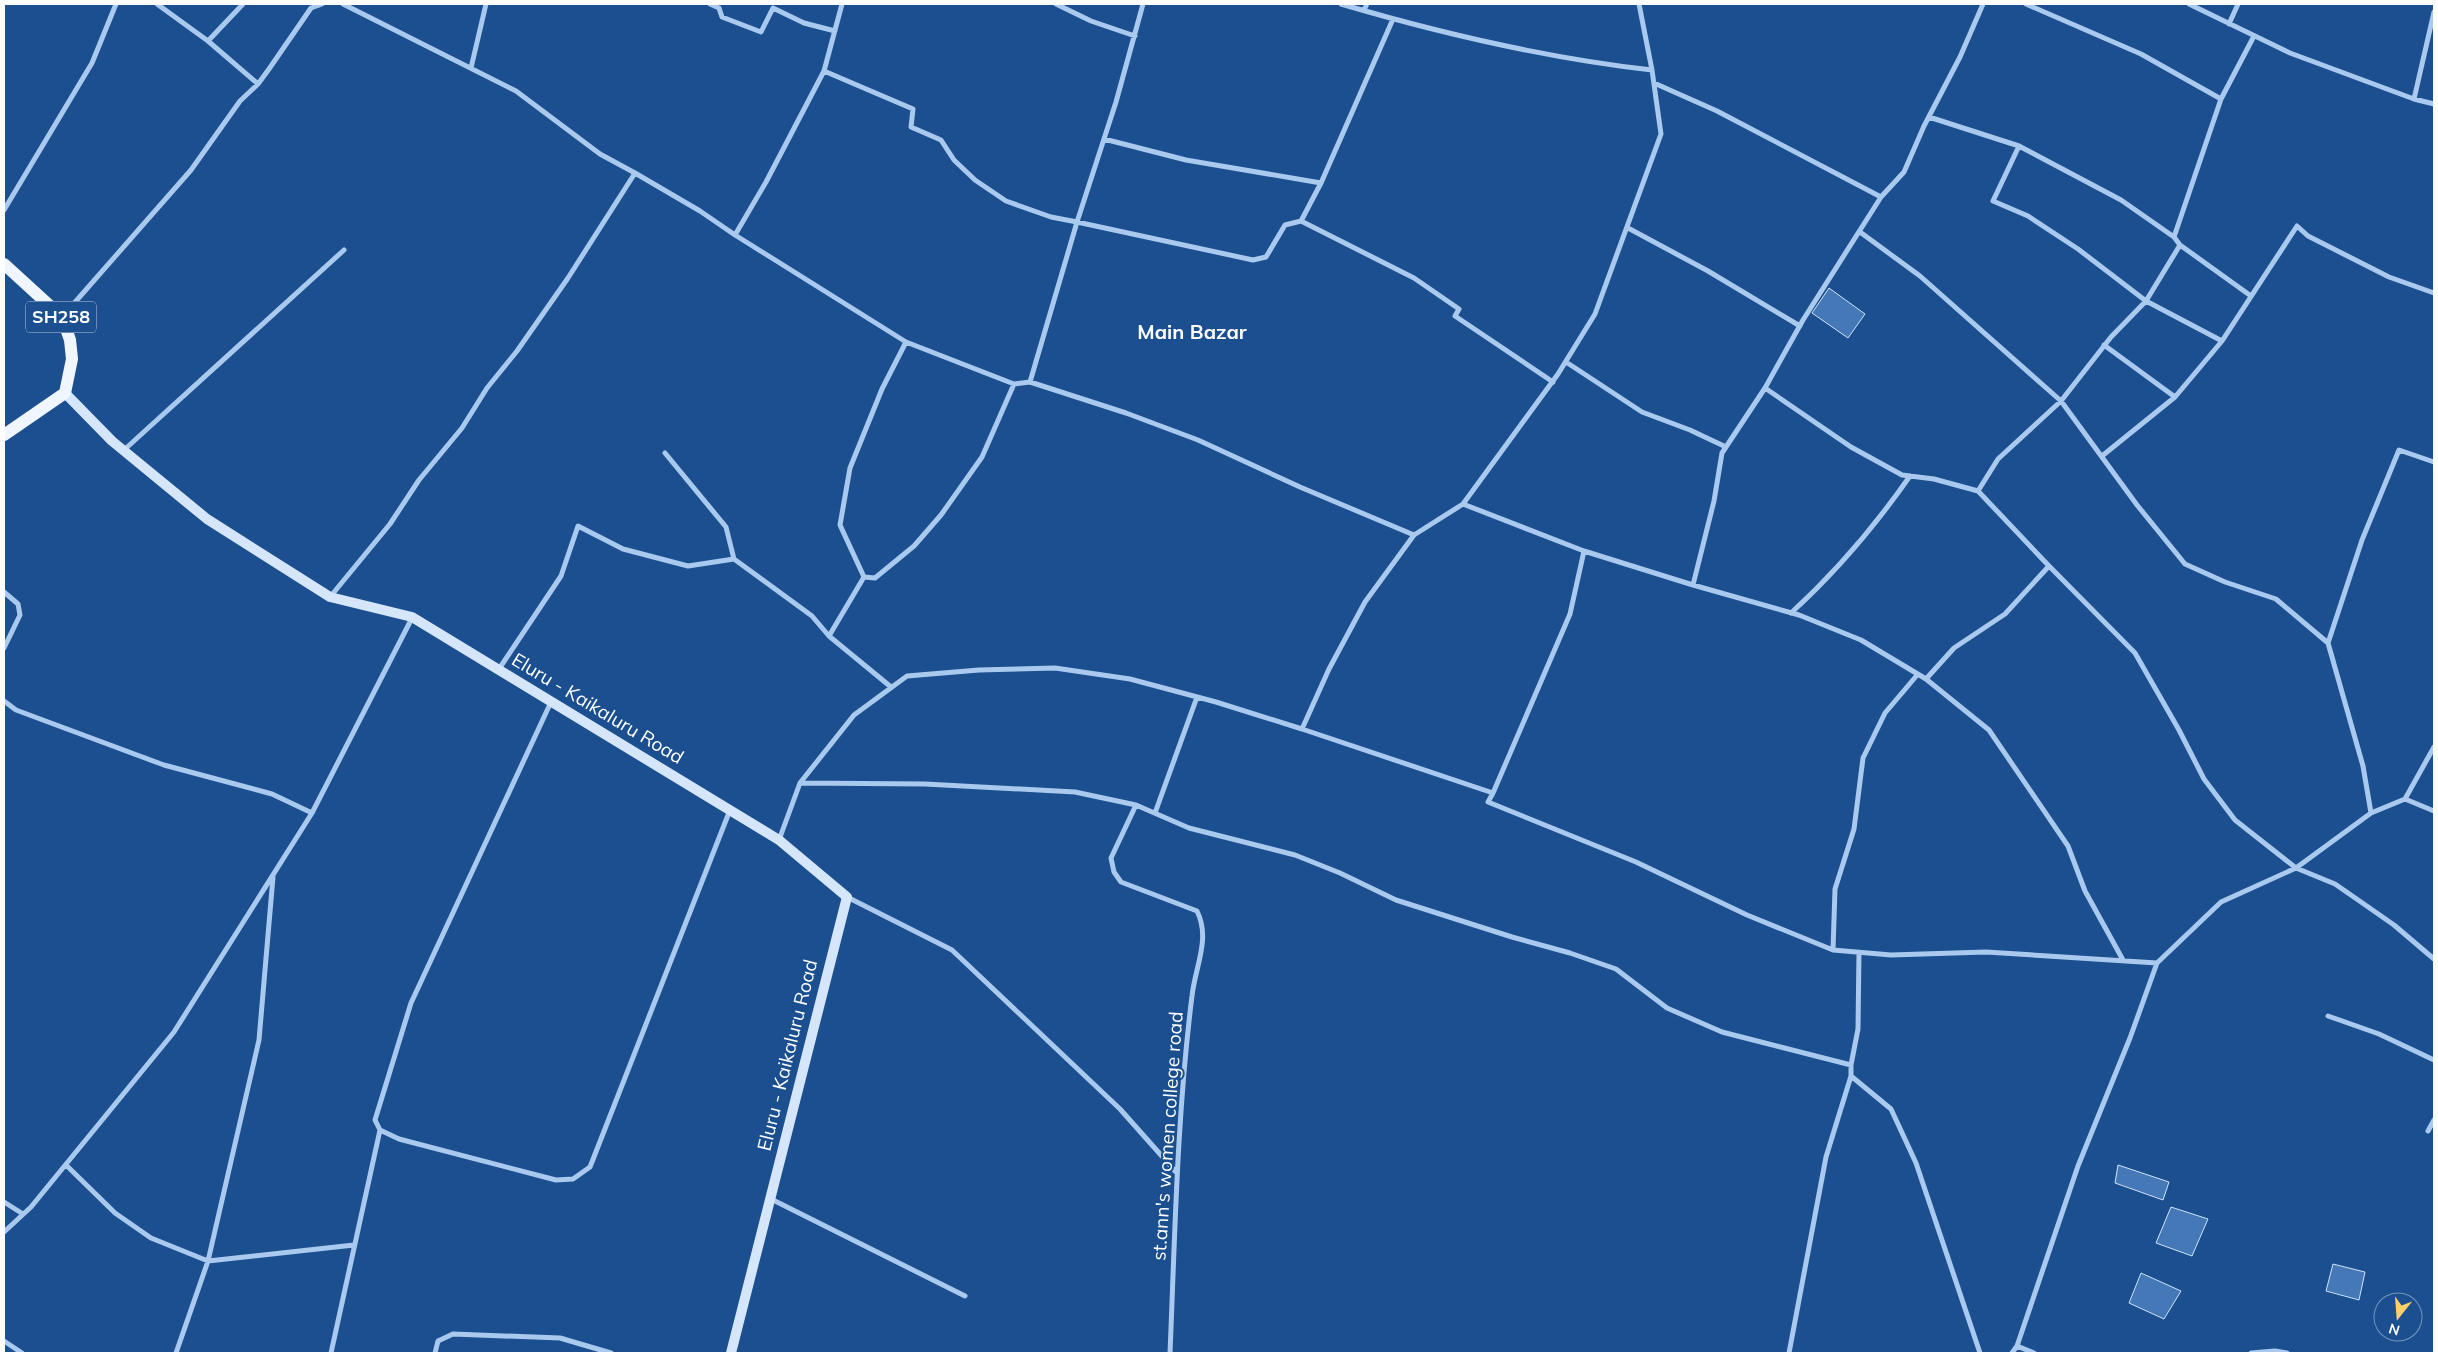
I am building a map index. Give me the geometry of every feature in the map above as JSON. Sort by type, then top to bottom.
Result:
[{"type":"main road","name":"SH258","points":[[4,264],[62,318],[70,340],[72,360],[65,393]]},
{"type":"main road","name":"Eluru - Kaikaluru Road","points":[[65,393],[124,451],[207,519],[330,598],[412,617],[779,840],[846,897],[731,1353]]},
{"type":"main road","points":[[4,436],[65,393]]},
{"type":"street","points":[[4,210],[92,63],[116,4]]},
{"type":"street","points":[[157,4],[208,41],[258,84]]},
{"type":"street","points":[[208,41],[243,4]]},
{"type":"street","points":[[62,318],[191,170],[240,101],[258,84],[311,8],[322,4]]},
{"type":"street","points":[[343,4],[516,91],[600,154],[700,211],[906,342],[1014,384],[1030,382],[1126,413],[1198,440],[1300,487],[1414,535]]},
{"type":"street","points":[[471,68],[486,4]]},
{"type":"street","points":[[710,4],[719,8],[722,17],[761,32],[772,8],[804,23],[835,31]]},
{"type":"street","points":[[735,235],[766,182],[824,71],[842,4]]},
{"type":"street","points":[[1056,4],[1091,22],[1135,36]]},
{"type":"street","points":[[1030,382],[1135,36],[1143,4]]},
{"type":"street","points":[[1341,4],[1503,46],[1587,63],[1652,70]]},
{"type":"street","points":[[1364,10],[1367,4]]},
{"type":"street","points":[[1302,729],[1329,669],[1365,602],[1414,535],[1463,504],[1553,382],[1595,314],[1661,134],[1652,70],[1639,4]]},
{"type":"street","points":[[1693,584],[1714,501],[1722,453],[1765,388],[1800,326],[1881,197],[1904,172],[1929,117],[1960,57],[1983,4]]},
{"type":"street","points":[[2026,4],[2141,54],[2221,99]]},
{"type":"street","points":[[2189,4],[2290,53],[2414,99],[2434,104]]},
{"type":"street","points":[[2229,24],[2238,4]]},
{"type":"street","points":[[2414,99],[2426,54],[2434,12]]},
{"type":"street","points":[[1301,221],[1321,183],[1394,19]]},
{"type":"street","points":[[2174,237],[2221,99],[2254,36]]},
{"type":"street","points":[[824,71],[913,109],[911,127],[941,140],[954,160],[975,180],[1006,201],[1051,216],[1253,260],[1266,257],[1285,226],[1301,221],[1414,278],[1459,309],[1456,316],[1553,382]]},
{"type":"street","points":[[1654,83],[1717,111],[1881,197]]},
{"type":"street","points":[[1929,117],[2019,146],[2121,200],[2174,237],[2180,245],[2251,296]]},
{"type":"street","points":[[1104,139],[1186,160],[1321,183]]},
{"type":"street","points":[[2019,146],[1993,201],[2028,216],[2078,249],[2146,301],[2222,341]]},
{"type":"street","points":[[330,598],[390,524],[419,480],[462,428],[487,388],[517,350],[568,278],[635,173]]},
{"type":"street","points":[[2102,456],[2175,397],[2222,341],[2298,226],[2308,236],[2389,277],[2434,292]]},
{"type":"street","points":[[1628,228],[1708,271],[1800,326]]},
{"type":"street","points":[[1860,232],[1920,276],[2061,401],[2137,505],[2185,564],[2225,582],[2276,598],[2328,643],[2363,766],[2371,813]]},
{"type":"street","points":[[1978,491],[1998,459],[2061,401],[2104,345],[2146,301],[2180,245]]},
{"type":"street","points":[[124,451],[344,250]]},
{"type":"street","points":[[864,577],[840,525],[850,468],[882,389],[906,342]]},
{"type":"street","points":[[2104,345],[2175,397]]},
{"type":"street","points":[[1566,362],[1642,412],[1690,430],[1726,447]]},
{"type":"street","points":[[864,577],[875,578],[914,546],[940,515],[982,458],[1014,384]]},
{"type":"street","points":[[1765,388],[1851,447],[1902,475],[1934,479],[1978,491],[2135,653],[2204,779],[2235,820],[2296,868],[2335,884],[2394,925],[2434,959]]},
{"type":"street","points":[[2328,643],[2362,540],[2399,450],[2434,462]]},
{"type":"street","points":[[664,453],[726,527],[734,559],[812,616],[829,636],[891,687]]},
{"type":"street","points":[[1791,613],[1822,584],[1853,549],[1885,511],[1910,476]]},
{"type":"street","points":[[1463,504],[1584,551],[1791,613],[1861,640],[1926,679],[1989,730],[2068,846],[2085,891],[2123,960]]},
{"type":"street","points":[[498,670],[561,576],[578,526],[623,549],[688,566],[734,559]]},
{"type":"street","points":[[1584,551],[1570,614],[1488,802],[1636,862],[1747,915],[1833,950],[1891,956],[1986,952],[2157,963]]},
{"type":"street","points":[[1926,679],[1954,648],[2004,614],[2049,566]]},
{"type":"street","points":[[829,636],[864,577]]},
{"type":"street","points":[[4,592],[18,604],[20,615],[4,648]]},
{"type":"street","points":[[4,1232],[23,1214],[66,1165],[174,1032],[312,813],[412,617]]},
{"type":"street","points":[[779,840],[800,783],[854,715],[907,676],[979,670],[1055,668],[1130,679],[1198,697],[1302,729],[1493,793]]},
{"type":"street","points":[[1833,950],[1835,889],[1854,829],[1863,758],[1885,713],[1918,674]]},
{"type":"street","points":[[1155,813],[1198,697]]},
{"type":"street","points":[[4,701],[16,710],[164,765],[272,794],[312,813]]},
{"type":"street","points":[[551,702],[411,1003],[375,1120],[380,1130],[399,1139],[556,1180],[573,1179],[590,1168],[730,810]]},
{"type":"street","points":[[2012,1353],[2017,1346],[2078,1166],[2130,1038],[2157,963],[2221,902],[2296,868],[2371,813],[2405,799],[2434,746]]},
{"type":"street","points":[[800,783],[925,784],[1075,792],[1136,805],[1189,828],[1295,855],[1340,873],[1396,900],[1512,937],[1570,953],[1616,969],[1667,1008],[1722,1032],[1851,1065]]},
{"type":"street","points":[[2405,799],[2434,811]]},
{"type":"street","name":"st.ann's women college road","points":[[1136,805],[1111,858],[1114,872],[1121,882],[1197,911],[1203,923],[1202,948],[1192,994],[1176,1172],[1170,1353]]},
{"type":"street","points":[[176,1353],[208,1261],[259,1040],[274,874]]},
{"type":"street","points":[[846,897],[952,950],[1120,1109],[1176,1172]]},
{"type":"street","points":[[1789,1353],[1826,1158],[1851,1076],[1851,1065],[1858,1029],[1859,952]]},
{"type":"street","points":[[2328,1016],[2379,1034],[2434,1060]]},
{"type":"street","points":[[1851,1076],[1891,1109],[1916,1163],[1980,1353]]},
{"type":"street","points":[[2428,1131],[2434,1120]]},
{"type":"street","points":[[331,1353],[380,1130]]},
{"type":"street","points":[[66,1165],[115,1213],[151,1238],[208,1261],[354,1245]]},
{"type":"street","points":[[770,1199],[965,1296]]},
{"type":"street","points":[[4,1202],[23,1214]]},
{"type":"street","points":[[435,1353],[438,1341],[453,1334],[560,1338],[611,1353]]},
{"type":"street","points":[[4,1341],[22,1353]]},
{"type":"street","points":[[2017,1346],[2034,1353]]},
{"type":"street","points":[[2251,1353],[2275,1351],[2288,1353]]},
{"type":"building","points":[[1829,288],[1865,314],[1848,338],[1812,313]]},
{"type":"building","points":[[2118,1165],[2169,1182],[2163,1200],[2115,1183]]},
{"type":"building","points":[[2171,1207],[2208,1219],[2192,1256],[2156,1243]]},
{"type":"building","points":[[2333,1264],[2365,1272],[2359,1300],[2326,1291]]},
{"type":"building","points":[[2141,1273],[2181,1291],[2164,1319],[2129,1303]]},
{"type":"district","name":"Main Bazar","points":[[1192,332]]}]
